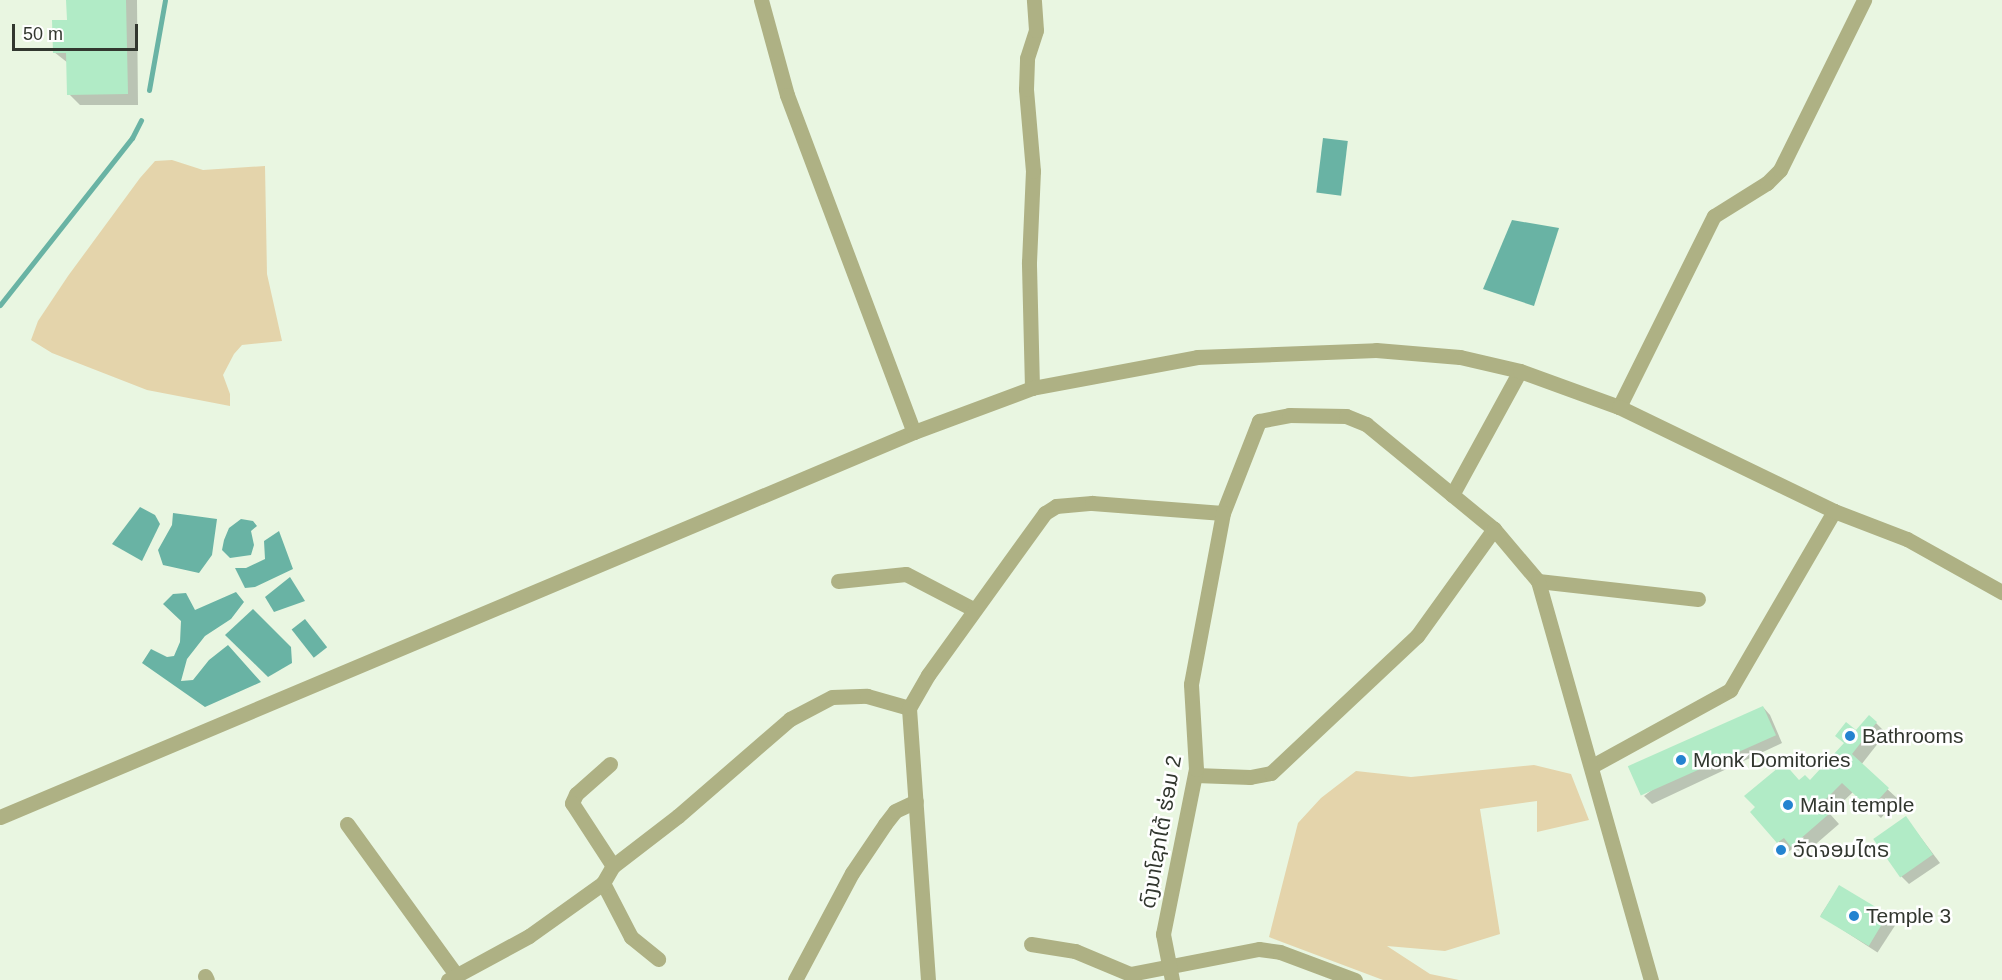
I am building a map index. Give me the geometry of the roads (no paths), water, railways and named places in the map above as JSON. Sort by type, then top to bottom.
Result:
[{"type":"street","points":[[761,0],[787,95],[914,432]]},
{"type":"street","points":[[1032,388],[1029,262],[1033,171],[1026,89],[1027,58],[1036,30],[1034,0]]},
{"type":"street","points":[[1619,407],[1714,216],[1767,183],[1780,170],[1864,0]]},
{"type":"street","points":[[0,817],[914,432],[1032,388],[1197,357],[1296,351],[1376,350],[1460,357],[1521,371],[1619,407],[1834,512],[1907,539],[2002,592]]},
{"type":"street","points":[[1521,371],[1452,495],[1494,529],[1538,581],[1651,980]]},
{"type":"street","name":"ດົງນາໂຊກໄຕ້ ຮ່ອມ 2","points":[[1169,973],[1163,934],[1195,775],[1197,750],[1191,684],[1223,513],[1259,421],[1289,414],[1346,416],[1366,424],[1452,495]]},
{"type":"street","points":[[928,980],[909,708],[973,609],[1045,513],[1056,506],[1092,503],[1223,513]]},
{"type":"street","points":[[1592,766],[1730,690],[1834,512]]},
{"type":"street","points":[[1195,775],[1250,777],[1271,773],[1417,636],[1494,529]]},
{"type":"street","points":[[838,581],[893,572],[906,574],[973,609]]},
{"type":"street","points":[[1538,581],[1698,599]]},
{"type":"street","points":[[347,824],[451,979],[530,936],[603,883],[613,866],[801,713],[832,697],[867,696],[909,708]]},
{"type":"street","points":[[610,764],[576,794],[572,803],[613,866]]},
{"type":"street","points":[[795,980],[852,873],[885,824],[895,811],[916,801]]},
{"type":"street","points":[[603,883],[631,937],[658,959]]},
{"type":"street","points":[[1030,944],[1075,951],[1130,974],[1169,973],[1259,949],[1280,952],[1355,980]]},
{"type":"water","points":[[1323,138],[1348,141],[1341,196],[1316,193]]},
{"type":"water","points":[[1512,220],[1559,228],[1534,306],[1483,289]]},
{"type":"water","points":[[140,507],[155,515],[160,524],[142,561],[112,544]]},
{"type":"water","points":[[173,513],[217,519],[212,555],[199,573],[163,565],[158,550],[172,525]]},
{"type":"water","points":[[241,519],[253,521],[257,526],[251,531],[254,545],[251,555],[230,558],[222,550],[224,540],[229,528]]},
{"type":"water","points":[[279,531],[293,569],[255,587],[245,588],[235,568],[246,568],[265,559],[264,541]]},
{"type":"water","points":[[290,577],[305,601],[274,612],[265,597]]},
{"type":"water","points":[[236,592],[244,602],[231,619],[205,636],[187,659],[181,681],[193,680],[209,660],[228,645],[261,682],[205,707],[142,663],[151,649],[167,657],[174,656],[180,642],[181,621],[163,604],[173,594],[186,593],[195,610]]},
{"type":"water","points":[[253,609],[291,647],[292,663],[268,677],[225,635]]},
{"type":"water","points":[[305,619],[327,647],[314,658],[292,629]]},
{"type":"waterway","points":[[149,90],[165,0]]},
{"type":"waterway","points":[[0,305],[132,138],[141,120]]},
{"type":"place","name":"Bathrooms","points":[[1850,736]]},
{"type":"place","name":"Monk Domitories","points":[[1681,760]]},
{"type":"place","name":"Main temple","points":[[1788,805]]},
{"type":"place","name":"ວັດຈອມໄຕຣ","points":[[1781,850]]},
{"type":"place","name":"Temple 3","points":[[1854,916]]}]
